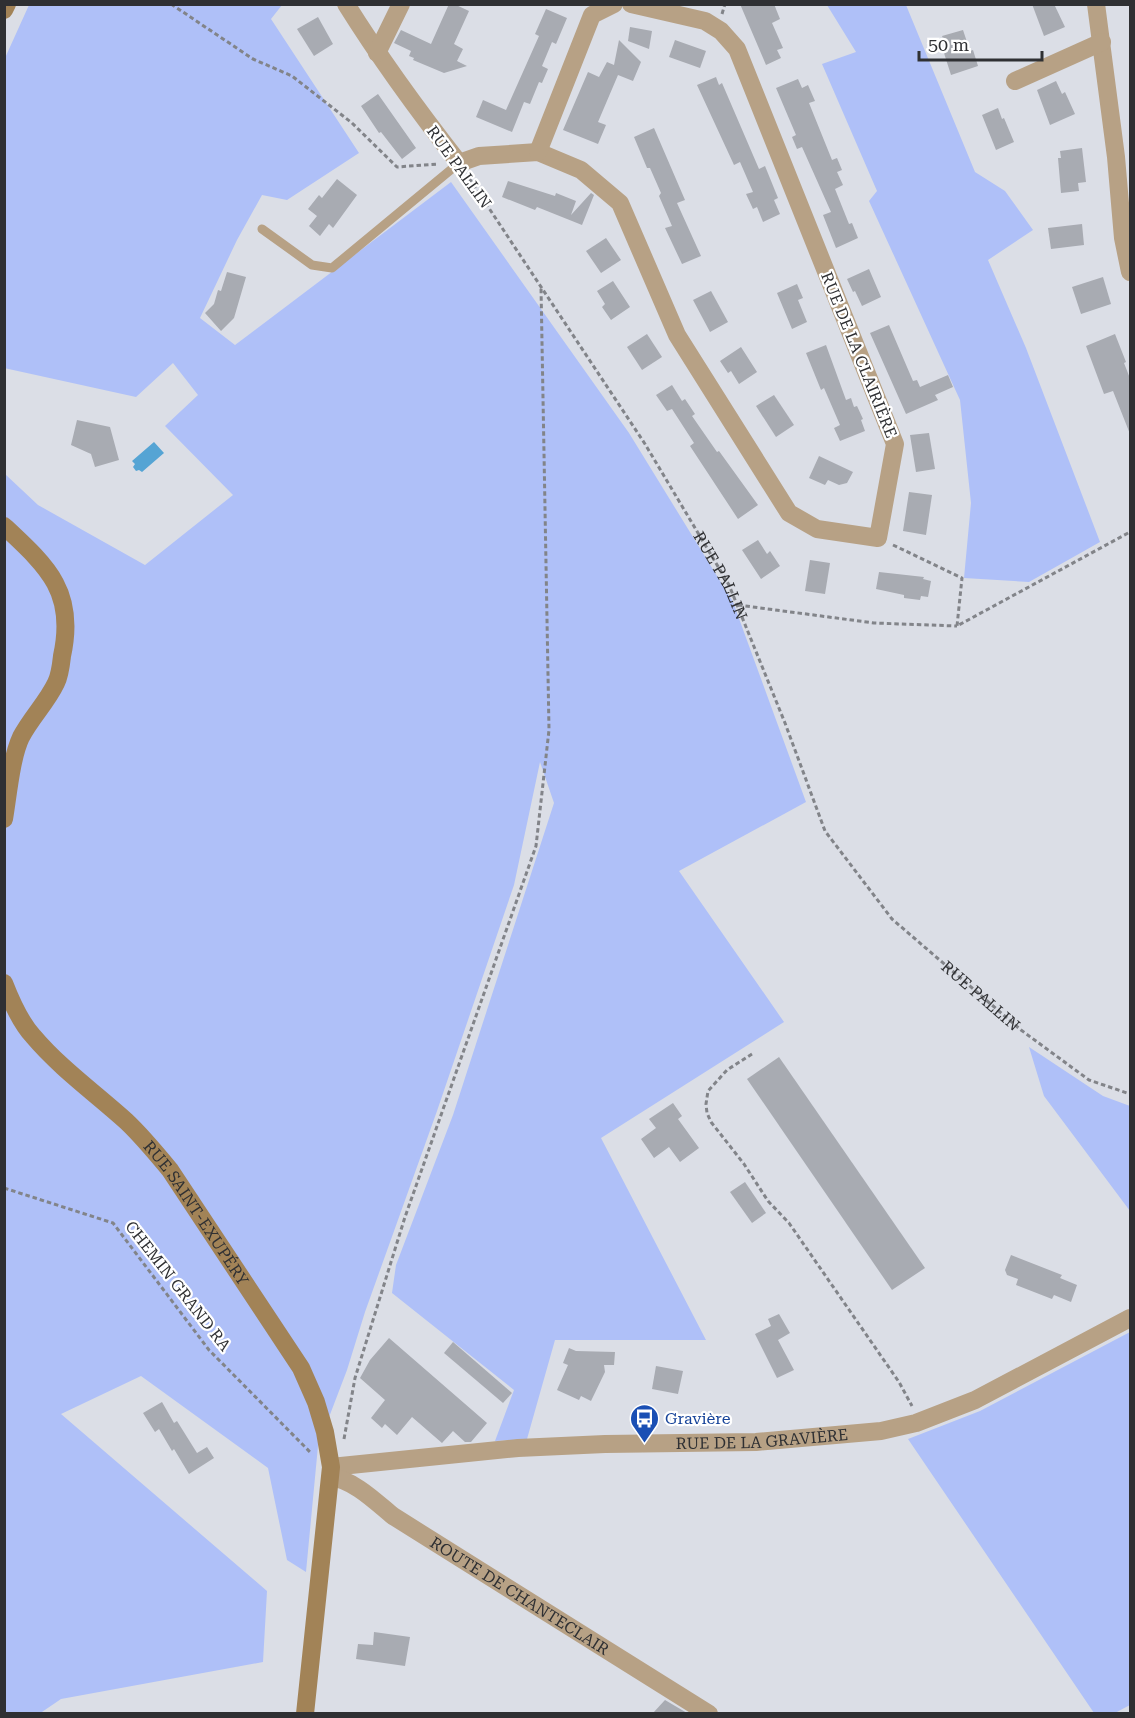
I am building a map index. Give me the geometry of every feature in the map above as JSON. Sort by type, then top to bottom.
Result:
[{"type":"street","points":[[4,10],[7,4]]},
{"type":"street","name":"RUE PALLIN","points":[[346,4],[416,109],[459,163]]},
{"type":"street","points":[[377,53],[401,4]]},
{"type":"street","points":[[538,152],[592,15],[614,4]]},
{"type":"street","name":"RUE DE LA CLAIRIÈRE","points":[[631,4],[705,21],[721,31],[737,49],[895,444],[878,538]]},
{"type":"street","points":[[1096,4],[1123,154],[1123,238],[1131,272]]},
{"type":"street","points":[[1016,81],[1102,42]]},
{"type":"street","points":[[459,163],[478,156],[538,152],[581,170],[620,203],[677,335],[789,513],[817,529],[878,538]]},
{"type":"street","points":[[4,526],[40,561],[56,582],[66,611],[67,634],[57,682],[21,739],[4,819]]},
{"type":"street","name":"RUE SAINT-EXUPÉRY","points":[[4,983],[11,1000],[32,1035],[78,1080],[127,1122],[170,1170],[301,1368],[316,1402],[325,1432],[331,1472],[305,1713]]},
{"type":"street","name":"RUE DE LA GRAVIÈRE","points":[[331,1472],[518,1448],[605,1444],[756,1442],[881,1431],[916,1423],[975,1400],[1131,1318]]},
{"type":"street","name":"ROUTE DE CHANTECLAIR","points":[[331,1472],[359,1489],[393,1516],[709,1713]]},
{"type":"lane","points":[[262,229],[312,265],[332,268],[459,163]]},
{"type":"path","points":[[171,4],[253,59],[292,76],[352,123],[397,167],[459,163]]},
{"type":"path","name":"RUE PALLIN","points":[[459,163],[645,444],[729,585],[785,723],[825,831],[892,919],[1021,1030],[1089,1080],[1131,1094]]},
{"type":"path","points":[[331,1472],[343,1449],[355,1378],[405,1217],[536,846],[549,730],[542,287]]},
{"type":"path","points":[[737,605],[874,623],[957,626],[1131,532]]},
{"type":"path","points":[[878,538],[962,578],[957,626]]},
{"type":"path","points":[[752,1054],[727,1070],[708,1091],[706,1104],[711,1122],[744,1164],[768,1201],[789,1223],[899,1382],[911,1403],[916,1423]]},
{"type":"path","name":"CHEMIN GRAND RA","points":[[4,1188],[113,1223],[209,1350],[331,1472]]},
{"type":"shaded area","points":[[29,5],[282,5],[271,19],[359,153],[287,200],[262,195],[237,240],[200,318],[235,345],[451,182],[629,433],[733,602],[806,802],[679,871],[784,1022],[601,1138],[706,1340],[555,1340],[527,1439],[495,1441],[514,1390],[392,1293],[396,1265],[453,1115],[554,803],[540,762],[514,885],[365,1312],[347,1370],[318,1446],[306,1572],[287,1560],[268,1468],[141,1376],[61,1414],[267,1591],[263,1662],[61,1699],[39,1714],[4,1713],[5,474],[38,505],[145,565],[233,495],[165,426],[198,395],[173,363],[136,397],[4,368],[5,58]]},
{"type":"shaded area","points":[[827,5],[906,5],[975,172],[1005,191],[1033,230],[988,260],[1026,348],[1100,542],[1029,582],[964,578],[971,503],[960,400],[869,201],[877,191],[822,64],[856,52]]},
{"type":"shaded area","points":[[154,442],[164,453],[142,472],[136,471],[132,461]]},
{"type":"shaded area","points":[[1029,1047],[1103,1096],[1130,1106],[1130,1211],[1044,1096]]},
{"type":"shaded area","points":[[1130,1332],[1130,1705],[1115,1713],[1094,1713],[908,1439],[980,1411]]},
{"type":"building","points":[[449,4],[469,11],[454,44],[463,49],[457,61],[467,66],[444,73],[413,60],[414,58],[409,56],[411,51],[394,43],[401,30],[431,44]]},
{"type":"building","points":[[740,4],[774,4],[780,19],[772,23],[783,48],[777,50],[781,58],[766,65]]},
{"type":"building","points":[[1032,4],[1054,4],[1065,27],[1044,36]]},
{"type":"building","points":[[546,9],[567,18],[556,44],[552,42],[542,66],[548,69],[542,83],[539,82],[530,104],[524,102],[512,132],[476,117],[483,100],[506,110],[539,36],[535,34]]},
{"type":"building","points":[[318,17],[333,44],[314,56],[297,29]]},
{"type":"building","points":[[630,27],[652,31],[649,49],[628,41]]},
{"type":"building","points":[[963,30],[978,66],[951,75],[944,53],[948,52],[942,36]]},
{"type":"building","points":[[619,40],[641,62],[633,81],[618,75],[598,122],[606,125],[598,144],[563,130],[588,72],[599,77],[607,62],[614,65]]},
{"type":"building","points":[[675,40],[706,51],[700,68],[669,57]]},
{"type":"building","points":[[716,77],[719,85],[722,83],[759,169],[765,166],[778,198],[774,200],[780,214],[763,222],[757,207],[753,209],[746,194],[753,192],[740,162],[734,165],[697,85]]},
{"type":"building","points":[[798,79],[802,88],[808,85],[815,101],[809,103],[832,160],[837,158],[842,170],[837,172],[843,185],[835,189],[849,224],[852,223],[858,238],[836,248],[823,215],[831,212],[802,147],[797,149],[792,137],[796,135],[776,88]]},
{"type":"building","points":[[1056,81],[1062,94],[1065,92],[1075,114],[1050,125],[1037,90]]},
{"type":"building","points":[[378,94],[416,148],[402,159],[381,132],[379,133],[361,106]]},
{"type":"building","points":[[998,108],[1014,142],[996,150],[982,115]]},
{"type":"building","points":[[654,128],[685,200],[677,203],[701,256],[682,264],[665,228],[672,226],[659,196],[661,193],[634,137]]},
{"type":"building","points":[[1082,148],[1086,182],[1078,183],[1079,191],[1061,193],[1058,158],[1061,158],[1060,151]]},
{"type":"building","points":[[337,179],[357,195],[333,228],[329,224],[320,236],[309,226],[317,216],[308,209],[319,195],[322,198]]},
{"type":"building","points":[[508,181],[555,196],[556,193],[576,201],[571,215],[591,193],[594,195],[582,225],[537,207],[535,210],[502,197]]},
{"type":"building","points":[[1082,224],[1084,245],[1051,249],[1048,228]]},
{"type":"building","points":[[606,238],[621,260],[601,273],[586,251]]},
{"type":"building","points":[[869,269],[881,297],[862,306],[847,279]]},
{"type":"building","points":[[227,272],[246,277],[234,318],[221,331],[205,313],[214,304],[218,290],[221,291]]},
{"type":"building","points":[[1103,277],[1111,304],[1081,314],[1072,287]]},
{"type":"building","points":[[613,281],[630,307],[611,320],[602,307],[605,304],[597,291]]},
{"type":"building","points":[[797,284],[803,298],[798,300],[807,322],[792,329],[777,293]]},
{"type":"building","points":[[711,291],[728,322],[710,332],[693,300]]},
{"type":"building","points":[[889,325],[913,381],[917,380],[920,387],[948,375],[953,387],[935,395],[938,400],[906,414],[870,333]]},
{"type":"building","points":[[647,334],[662,357],[642,370],[627,347]]},
{"type":"building","points":[[1115,334],[1131,381],[1130,434],[1113,391],[1104,394],[1086,346]]},
{"type":"building","points":[[826,345],[846,400],[851,398],[854,407],[857,406],[865,431],[840,441],[834,428],[840,425],[824,388],[821,390],[806,353]]},
{"type":"building","points":[[741,347],[757,372],[739,384],[731,371],[728,373],[720,361]]},
{"type":"building","points":[[672,385],[682,401],[685,399],[695,414],[692,416],[717,452],[719,451],[758,505],[738,519],[690,446],[694,443],[672,409],[667,411],[656,395]]},
{"type":"building","points":[[774,395],[794,425],[776,437],[756,406]]},
{"type":"building","points":[[77,420],[110,427],[119,460],[95,467],[91,454],[71,445]]},
{"type":"building","points":[[929,433],[935,469],[916,472],[910,435]]},
{"type":"building","points":[[819,456],[853,472],[847,483],[839,485],[828,480],[825,485],[809,478]]},
{"type":"building","points":[[909,492],[932,495],[926,535],[903,531]]},
{"type":"building","points":[[758,540],[767,554],[770,551],[780,566],[761,579],[742,550]]},
{"type":"building","points":[[810,560],[830,563],[825,594],[805,591]]},
{"type":"building","points":[[879,572],[924,577],[923,579],[931,581],[928,597],[921,596],[920,600],[904,598],[904,595],[876,589]]},
{"type":"building","points":[[779,1057],[925,1268],[892,1290],[747,1079]]},
{"type":"building","points":[[673,1103],[682,1116],[678,1119],[699,1148],[680,1162],[669,1147],[654,1158],[641,1139],[656,1128],[649,1119]]},
{"type":"building","points":[[745,1182],[766,1213],[752,1223],[730,1192]]},
{"type":"building","points":[[1011,1255],[1062,1275],[1060,1278],[1077,1285],[1071,1302],[1054,1295],[1052,1299],[1016,1285],[1018,1279],[1007,1275],[1005,1270]]},
{"type":"building","points":[[779,1314],[790,1333],[778,1340],[794,1370],[777,1378],[755,1334],[771,1326],[768,1319]]},
{"type":"building","points":[[389,1338],[487,1423],[471,1442],[465,1442],[453,1431],[442,1443],[412,1417],[397,1435],[385,1424],[382,1428],[371,1418],[385,1400],[360,1378],[370,1360]]},
{"type":"building","points":[[453,1342],[512,1393],[503,1403],[444,1353]]},
{"type":"building","points":[[569,1348],[576,1351],[615,1352],[614,1365],[604,1365],[605,1372],[591,1401],[581,1396],[579,1400],[557,1390],[568,1365],[563,1363]]},
{"type":"building","points":[[656,1366],[683,1371],[678,1394],[652,1389]]},
{"type":"building","points":[[162,1402],[174,1423],[177,1421],[197,1453],[207,1447],[214,1458],[189,1474],[159,1429],[155,1432],[143,1413]]},
{"type":"building","points":[[374,1632],[410,1637],[405,1666],[356,1659],[358,1644],[373,1645]]},
{"type":"building","points":[[665,1700],[687,1713],[653,1713]]},
{"type":"place","name":"Gravière","points":[[644,1444]]}]
